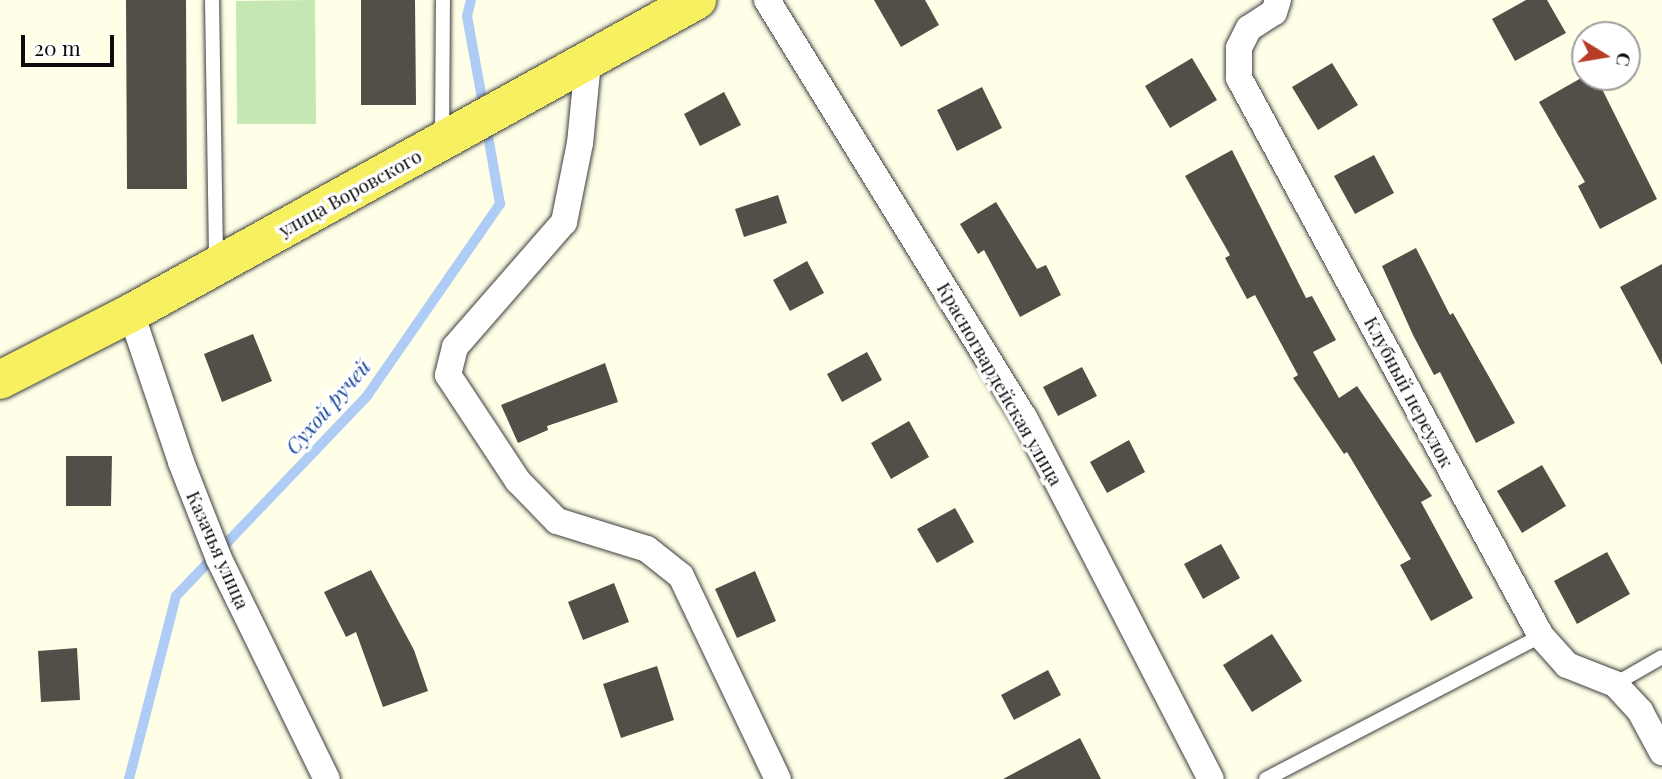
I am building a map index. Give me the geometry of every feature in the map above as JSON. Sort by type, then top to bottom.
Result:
[{"type":"main road","name":"улица Воровского","points":[[0,380],[131,313],[698,0]]},
{"type":"street","name":"Красногвардейская улица","points":[[767,0],[1024,417],[1212,779]]},
{"type":"street","name":"Клубный переулок","points":[[1278,0],[1273,12],[1248,29],[1239,48],[1239,78],[1541,636],[1567,664],[1615,684],[1640,711],[1662,752]]},
{"type":"street","points":[[588,62],[580,143],[564,222],[455,347],[448,375],[518,481],[557,522],[646,549],[681,576],[778,779]]},
{"type":"street","name":"Казачья улица","points":[[131,313],[180,462],[219,559],[327,779]]},
{"type":"lane","points":[[212,0],[216,266]]},
{"type":"lane","points":[[442,142],[443,0]]},
{"type":"lane","points":[[1266,779],[1541,636]]},
{"type":"lane","points":[[1615,684],[1662,657]]},
{"type":"green space","points":[[315,0],[316,124],[237,124],[236,1]]},
{"type":"building","points":[[126,0],[186,0],[187,189],[127,189]]},
{"type":"building","points":[[361,0],[415,0],[416,105],[361,105]]},
{"type":"building","points":[[874,0],[925,0],[939,25],[901,47]]},
{"type":"building","points":[[1526,0],[1547,0],[1566,33],[1515,61],[1492,19]]},
{"type":"building","points":[[1192,58],[1217,100],[1170,128],[1145,86]]},
{"type":"building","points":[[1332,63],[1358,105],[1318,130],[1292,87]]},
{"type":"building","points":[[1571,84],[1571,91],[1603,91],[1657,199],[1600,229],[1578,186],[1585,182],[1539,102]]},
{"type":"building","points":[[982,87],[1002,128],[957,151],[937,110]]},
{"type":"building","points":[[724,92],[741,125],[700,146],[684,114]]},
{"type":"building","points":[[1232,150],[1306,298],[1312,296],[1336,340],[1313,352],[1339,398],[1357,386],[1432,496],[1421,502],[1473,598],[1431,621],[1400,565],[1411,559],[1347,452],[1344,454],[1293,378],[1298,375],[1255,295],[1247,299],[1225,258],[1230,255],[1185,176]]},
{"type":"building","points":[[1374,155],[1394,193],[1355,214],[1334,176]]},
{"type":"building","points":[[778,195],[787,223],[744,237],[735,209]]},
{"type":"building","points":[[996,202],[1037,269],[1046,265],[1061,295],[1020,317],[984,250],[978,254],[960,224]]},
{"type":"building","points":[[1416,248],[1450,315],[1453,313],[1515,423],[1476,443],[1440,372],[1434,375],[1382,266]]},
{"type":"building","points":[[807,261],[824,293],[790,311],[773,280]]},
{"type":"building","points":[[1662,264],[1662,365],[1620,287]]},
{"type":"building","points":[[253,334],[272,381],[222,402],[204,354]]},
{"type":"building","points":[[867,352],[882,380],[842,402],[827,374]]},
{"type":"building","points":[[605,363],[618,402],[547,426],[548,430],[518,443],[501,405]]},
{"type":"building","points":[[1082,367],[1097,396],[1058,416],[1043,387]]},
{"type":"building","points":[[909,421],[929,457],[891,479],[871,443]]},
{"type":"building","points":[[1129,440],[1145,472],[1107,493],[1090,462]]},
{"type":"building","points":[[66,456],[112,456],[111,506],[66,506]]},
{"type":"building","points":[[1542,465],[1566,506],[1522,533],[1497,491]]},
{"type":"building","points":[[955,508],[974,542],[937,563],[917,529]]},
{"type":"building","points":[[1221,544],[1240,578],[1203,599],[1184,564]]},
{"type":"building","points":[[1607,552],[1630,594],[1577,624],[1554,581]]},
{"type":"building","points":[[371,570],[414,650],[428,691],[383,707],[356,632],[346,637],[324,592]]},
{"type":"building","points":[[755,571],[776,621],[737,638],[715,589]]},
{"type":"building","points":[[614,583],[629,622],[583,640],[568,602]]},
{"type":"building","points":[[1272,634],[1302,681],[1252,712],[1223,665]]},
{"type":"building","points":[[77,648],[80,700],[41,702],[38,651]]},
{"type":"building","points":[[657,666],[674,720],[621,738],[603,684]]},
{"type":"building","points":[[1048,670],[1061,695],[1014,720],[1001,695]]},
{"type":"building","points":[[1080,738],[1101,779],[1003,779]]},
{"type":"waterway","name":"Сухой ручей","points":[[471,0],[467,16],[484,110]]},
{"type":"waterway","name":"Сухой ручей","points":[[129,779],[176,596],[367,396],[500,204],[486,125]]}]
